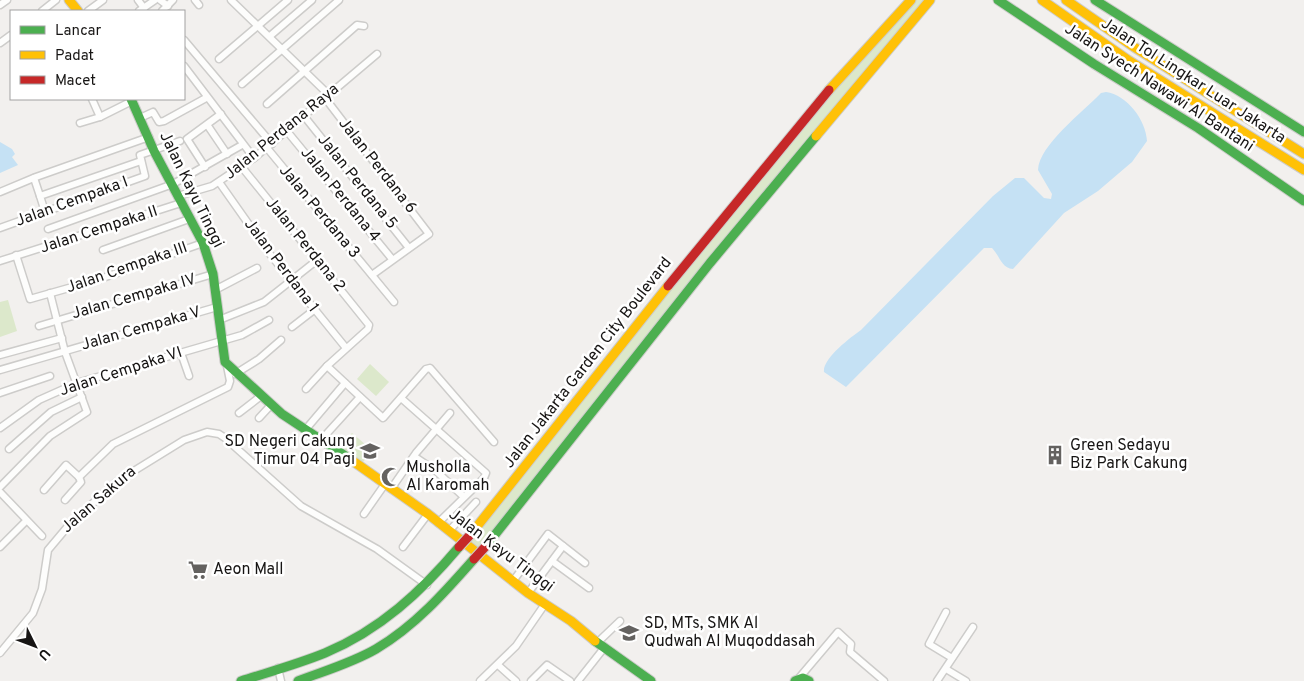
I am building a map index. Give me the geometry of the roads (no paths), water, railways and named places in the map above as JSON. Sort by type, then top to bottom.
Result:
[{"type":"main road","name":"Jalan Jakarta Garden City Boulevard","points":[[241,681],[335,649],[366,632],[402,608],[427,585],[471,534],[712,231],[851,64],[912,0]]},
{"type":"main road","name":"Jalan Jakarta Garden City Boulevard","points":[[298,681],[375,650],[413,623],[443,595],[486,546],[726,244],[930,0]]},
{"type":"main road","name":"Jalan Tol Lingkar Luar Jakarta","points":[[1042,0],[1128,60],[1304,170]]},
{"type":"main road","name":"Jalan Tol Lingkar Luar Jakarta","points":[[1066,0],[1134,47],[1304,154]]},
{"type":"main road","points":[[1095,0],[1304,132]]},
{"type":"main road","name":"Jalan Syech Nawawi Al Bantani","points":[[1001,2],[1094,64],[1198,128],[1304,201]]},
{"type":"main road","points":[[851,64],[865,76]]},
{"type":"main road","name":"Jalan Kayu Tinggi","points":[[132,100],[154,151],[203,242],[213,274],[223,359],[227,366],[271,405],[428,514],[528,593],[651,681]]},
{"type":"main road","points":[[712,231],[726,244]]},
{"type":"main road","points":[[797,680],[809,681]]},
{"type":"street","points":[[0,5],[7,0]]},
{"type":"street","points":[[43,10],[56,0]]},
{"type":"street","points":[[89,10],[103,0]]},
{"type":"street","points":[[138,0],[141,9],[155,0]]},
{"type":"street","points":[[160,0],[168,6]]},
{"type":"street","points":[[163,10],[173,0]]},
{"type":"street","points":[[219,59],[288,0]]},
{"type":"street","points":[[270,36],[312,0]]},
{"type":"street","points":[[242,84],[339,0]]},
{"type":"street","name":"Jalan Perdana 6","points":[[235,1],[304,70],[327,97],[428,235],[409,248]]},
{"type":"street","points":[[268,104],[304,70],[357,25],[364,26]]},
{"type":"street","name":"Jalan Perdana 3","points":[[185,41],[394,302]]},
{"type":"street","name":"Jalan Perdana Raya","points":[[180,199],[219,182],[254,158],[377,54]]},
{"type":"street","points":[[185,67],[206,98],[221,114],[242,145],[254,158]]},
{"type":"street","points":[[140,118],[153,112],[158,122],[164,121],[206,98]]},
{"type":"street","points":[[92,100],[100,117]]},
{"type":"street","points":[[80,123],[100,117],[132,100]]},
{"type":"street","points":[[205,167],[187,139],[208,126],[221,114]]},
{"type":"street","name":"Jalan Perdana 5","points":[[304,116],[409,248]]},
{"type":"street","points":[[208,126],[227,154]]},
{"type":"street","name":"Jalan Perdana 4","points":[[286,130],[392,259]]},
{"type":"street","points":[[0,192],[149,137]]},
{"type":"street","points":[[40,196],[141,161],[140,155],[180,141]]},
{"type":"street","points":[[48,229],[173,184],[242,145]]},
{"type":"street","name":"Jalan Cempaka I","points":[[0,228],[144,176],[141,161]]},
{"type":"street","name":"Jalan Perdana 2","points":[[241,166],[369,325],[368,329],[346,348]]},
{"type":"street","points":[[34,178],[45,212]]},
{"type":"street","name":"Jalan Perdana 1","points":[[219,182],[291,281],[346,348]]},
{"type":"street","name":"Jalan Cempaka II","points":[[0,261],[99,231],[180,199]]},
{"type":"street","points":[[103,250],[189,219]]},
{"type":"street","name":"Jalan Cempaka III","points":[[16,256],[30,299],[97,280],[203,242]]},
{"type":"street","points":[[372,275],[409,248]]},
{"type":"street","points":[[219,320],[264,302],[316,261]]},
{"type":"street","points":[[215,290],[257,268]]},
{"type":"street","name":"Jalan Cempaka IV","points":[[65,352],[58,320],[213,274]]},
{"type":"street","name":"Jalan Cempaka III","points":[[50,293],[58,320]]},
{"type":"street","name":"Jalan Cempaka V","points":[[0,370],[217,307]]},
{"type":"street","points":[[292,327],[314,310]]},
{"type":"street","points":[[39,326],[58,320]]},
{"type":"street","name":"Jalan Cempaka VI","points":[[1,424],[39,400],[76,383],[221,342],[242,335],[269,320]]},
{"type":"street","points":[[0,355],[62,338]]},
{"type":"street","points":[[235,374],[258,359],[281,340]]},
{"type":"street","points":[[306,388],[346,348]]},
{"type":"street","name":"Jalan Cempaka V","points":[[65,352],[82,398]]},
{"type":"street","points":[[181,353],[189,376]]},
{"type":"street","points":[[79,476],[113,444],[228,387],[230,382],[227,366]]},
{"type":"street","points":[[327,366],[383,418],[428,368],[431,369],[494,442]]},
{"type":"street","points":[[0,393],[50,376]]},
{"type":"street","points":[[306,429],[345,383]]},
{"type":"street","points":[[239,413],[261,396]]},
{"type":"street","points":[[321,440],[360,397]]},
{"type":"street","points":[[0,487],[50,436],[87,413],[82,398],[51,412],[9,449]]},
{"type":"street","points":[[402,398],[486,473],[484,478],[438,523]]},
{"type":"street","points":[[259,418],[271,405]]},
{"type":"street","points":[[364,514],[415,457],[450,412]]},
{"type":"street","name":"Jalan Sakura","points":[[0,653],[25,626],[36,607],[42,589],[46,558],[53,542],[122,477],[145,462],[200,433],[213,433],[225,438],[301,506],[377,549],[427,585]]},
{"type":"street","points":[[415,457],[436,471],[464,497]]},
{"type":"street","points":[[44,490],[66,465],[79,476],[81,482],[65,500]]},
{"type":"street","points":[[0,492],[42,536]]},
{"type":"street","points":[[449,531],[476,502]]},
{"type":"street","points":[[403,547],[428,514]]},
{"type":"street","points":[[0,547],[26,521]]},
{"type":"street","points":[[513,581],[546,535],[550,535],[585,563]]},
{"type":"street","points":[[528,593],[563,546]]},
{"type":"street","points":[[552,561],[589,588]]},
{"type":"street","points":[[480,681],[527,632],[545,604]]},
{"type":"street","points":[[946,612],[929,644],[952,658]]},
{"type":"street","points":[[578,681],[601,645],[620,621]]},
{"type":"street","points":[[937,681],[973,626]]},
{"type":"street","points":[[797,680],[836,633],[851,644],[852,653],[884,681]]},
{"type":"street","points":[[498,664],[516,681]]},
{"type":"street","points":[[531,681],[547,666],[570,681]]},
{"type":"street","points":[[278,668],[281,681]]},
{"type":"street","points":[[946,669],[966,681]]},
{"type":"water","points":[[1101,93],[1114,94],[1128,103],[1139,117],[1146,133],[1147,141],[1132,162],[1098,191],[1064,213],[1013,269],[1003,264],[992,248],[984,248],[846,387],[824,372],[832,355],[861,330],[993,196],[1015,178],[1024,178],[1044,198],[1051,199],[1052,194],[1038,170],[1040,160],[1063,129]]},
{"type":"water","points":[[0,142],[12,149],[15,154],[12,157],[18,165],[0,173]]},
{"type":"place","name":"SD Negeri Cakung Timur 04 Pagi","points":[[370,451]]},
{"type":"place","name":"Green Sedayu Biz Park Cakung","points":[[1055,455]]},
{"type":"place","name":"Musholla Al Karomah","points":[[391,477]]},
{"type":"place","name":"Aeon Mall","points":[[198,570]]},
{"type":"place","name":"SD, MTs, SMK Al Qudwah Al Muqoddasah","points":[[629,633]]}]
